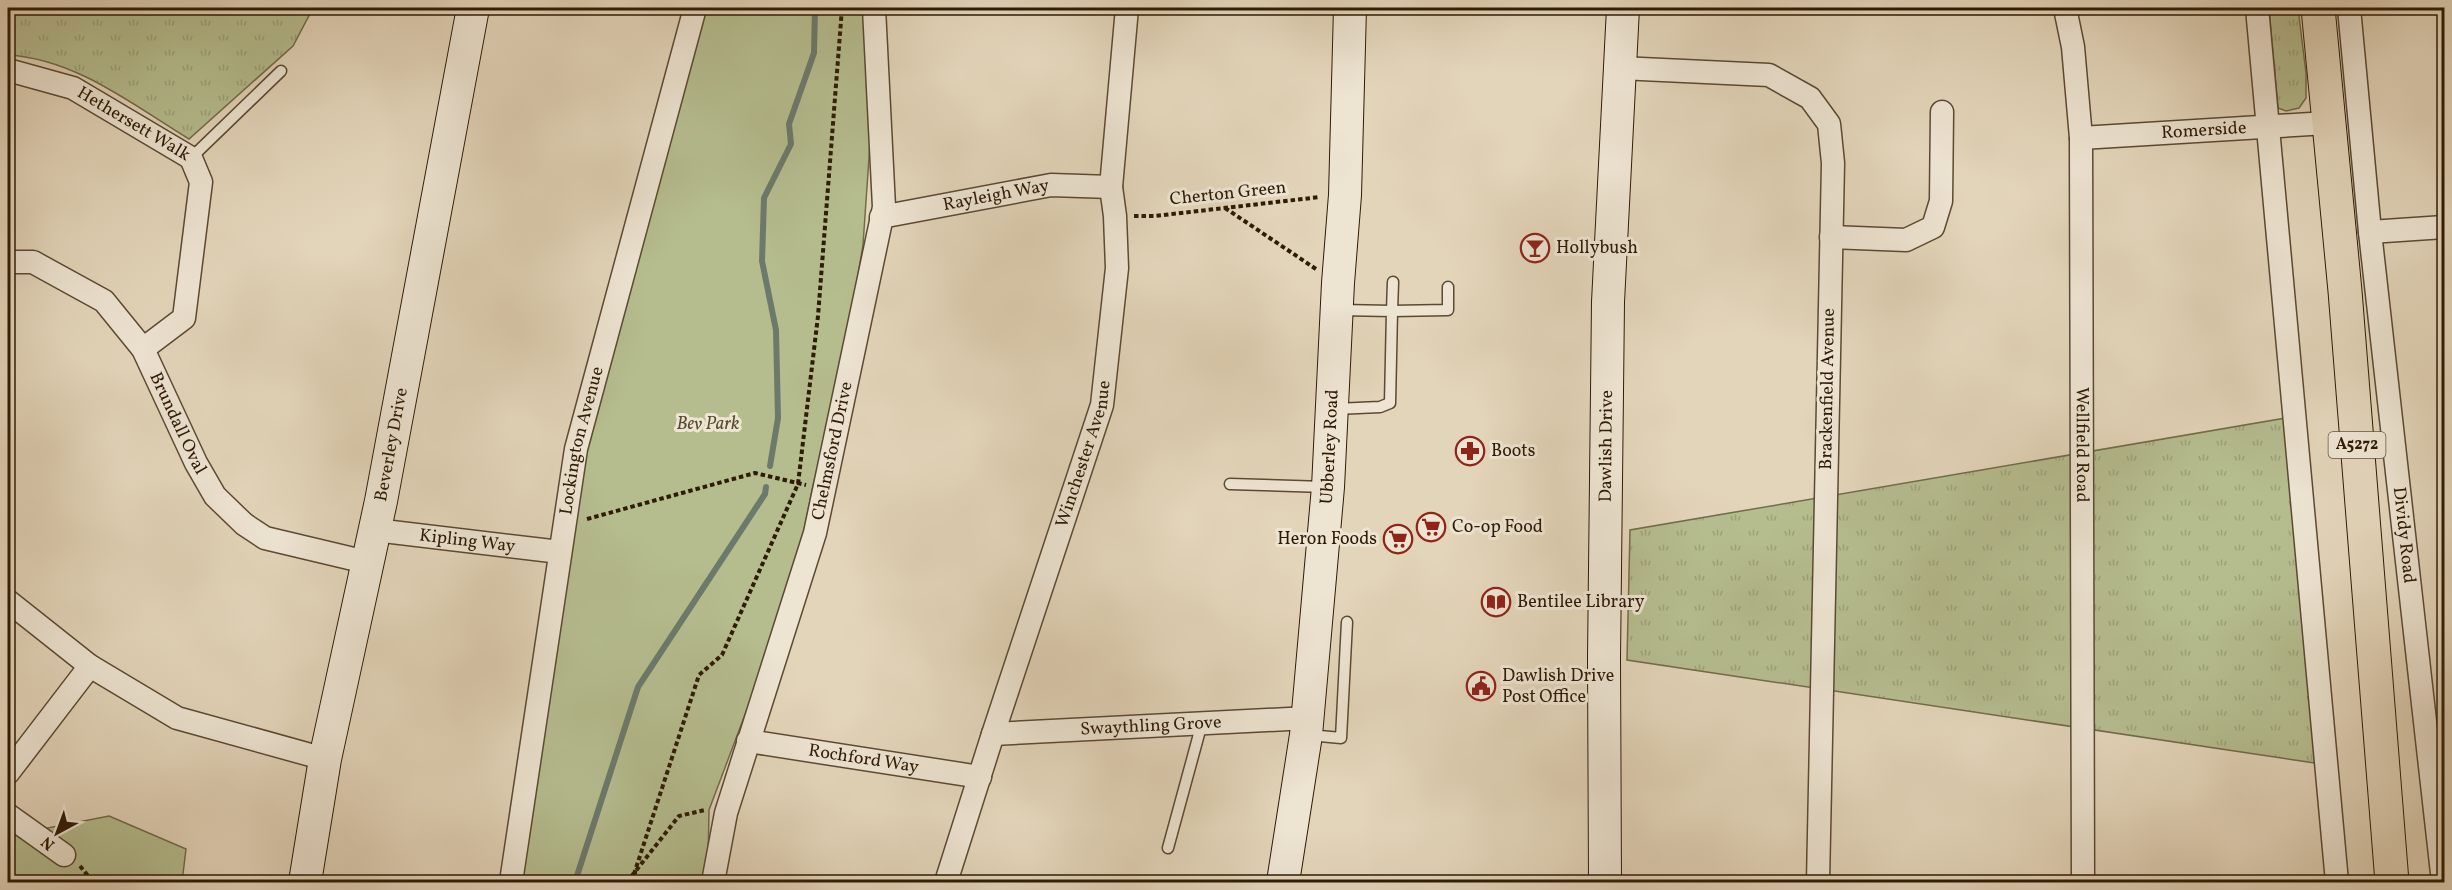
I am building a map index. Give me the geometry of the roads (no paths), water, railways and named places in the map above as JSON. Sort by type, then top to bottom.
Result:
[{"type":"main road","name":"A5272","points":[[2318,8],[2327,123],[2345,291],[2392,882]]},
{"type":"street","name":"Beverley Drive","points":[[305,882],[325,759],[366,562],[375,530],[473,8]]},
{"type":"street","name":"Lockington Avenue","points":[[511,882],[576,449],[694,8]]},
{"type":"street","name":"Chelmsford Drive","points":[[712,882],[726,813],[815,533],[884,207],[874,8]]},
{"type":"street","name":"Winchester Avenue","points":[[946,882],[1102,405],[1117,268],[1115,216],[1111,187],[1126,8]]},
{"type":"street","name":"Ubberley Road","points":[[1283,882],[1307,726],[1328,487],[1344,195],[1350,8]]},
{"type":"street","name":"Dawlish Drive","points":[[1605,882],[1604,648],[1608,302],[1623,8]]},
{"type":"street","name":"Wellfield Road","points":[[2066,8],[2073,47],[2081,138],[2084,882]]},
{"type":"street","points":[[2257,8],[2337,882]]},
{"type":"street","name":"Dividy Road","points":[[2349,8],[2370,232],[2443,882]]},
{"type":"street","name":"Brackenfield Avenue","points":[[1620,68],[1769,75],[1810,98],[1829,124],[1833,163],[1818,882]]},
{"type":"street","name":"Hethersett Walk","points":[[8,70],[73,88],[191,158],[201,182],[184,318],[143,349]]},
{"type":"street","points":[[1831,237],[1906,240],[1934,227],[1941,201],[1942,112]]},
{"type":"street","name":"Romerside","points":[[2081,138],[2327,123]]},
{"type":"street","name":"Rayleigh Way","points":[[882,217],[1051,185],[1111,187]]},
{"type":"street","points":[[2370,232],[2445,227]]},
{"type":"street","name":"Brundall Oval","points":[[8,262],[33,262],[104,301],[143,349],[195,463],[215,496],[244,524],[265,538],[366,562]]},
{"type":"street","name":"Kipling Way","points":[[375,530],[560,552]]},
{"type":"street","points":[[8,601],[90,666],[177,718],[325,759]]},
{"type":"street","points":[[8,773],[90,666]]},
{"type":"street","name":"Swaythling Grove","points":[[993,734],[1202,723],[1307,726]]},
{"type":"street","name":"Rochford Way","points":[[748,741],[980,777]]},
{"type":"street","points":[[8,815],[64,855]]},
{"type":"lane","points":[[191,158],[281,71]]},
{"type":"lane","points":[[1332,409],[1380,407],[1390,403],[1394,282]]},
{"type":"lane","points":[[1337,297],[1392,310],[1448,310],[1448,286]]},
{"type":"lane","points":[[1230,484],[1328,487]]},
{"type":"lane","points":[[1307,726],[1341,738],[1347,622]]},
{"type":"lane","points":[[1168,848],[1202,723]]},
{"type":"waterway","points":[[770,466],[778,418],[776,330],[762,261],[764,198],[791,144],[789,124],[814,53],[815,8]]},
{"type":"waterway","points":[[575,882],[638,687],[765,494],[766,487]]},
{"type":"place","name":"Hollybush","points":[[1535,248]]},
{"type":"place","name":"Boots","points":[[1470,451]]},
{"type":"place","name":"Co-op Food","points":[[1431,527]]},
{"type":"place","name":"Heron Foods","points":[[1398,539]]},
{"type":"place","name":"Bentilee Library","points":[[1496,602]]},
{"type":"place","name":"Dawlish Drive Post Office","points":[[1481,686]]},
{"type":"park label","name":"Bev Park","points":[[708,424]]}]
